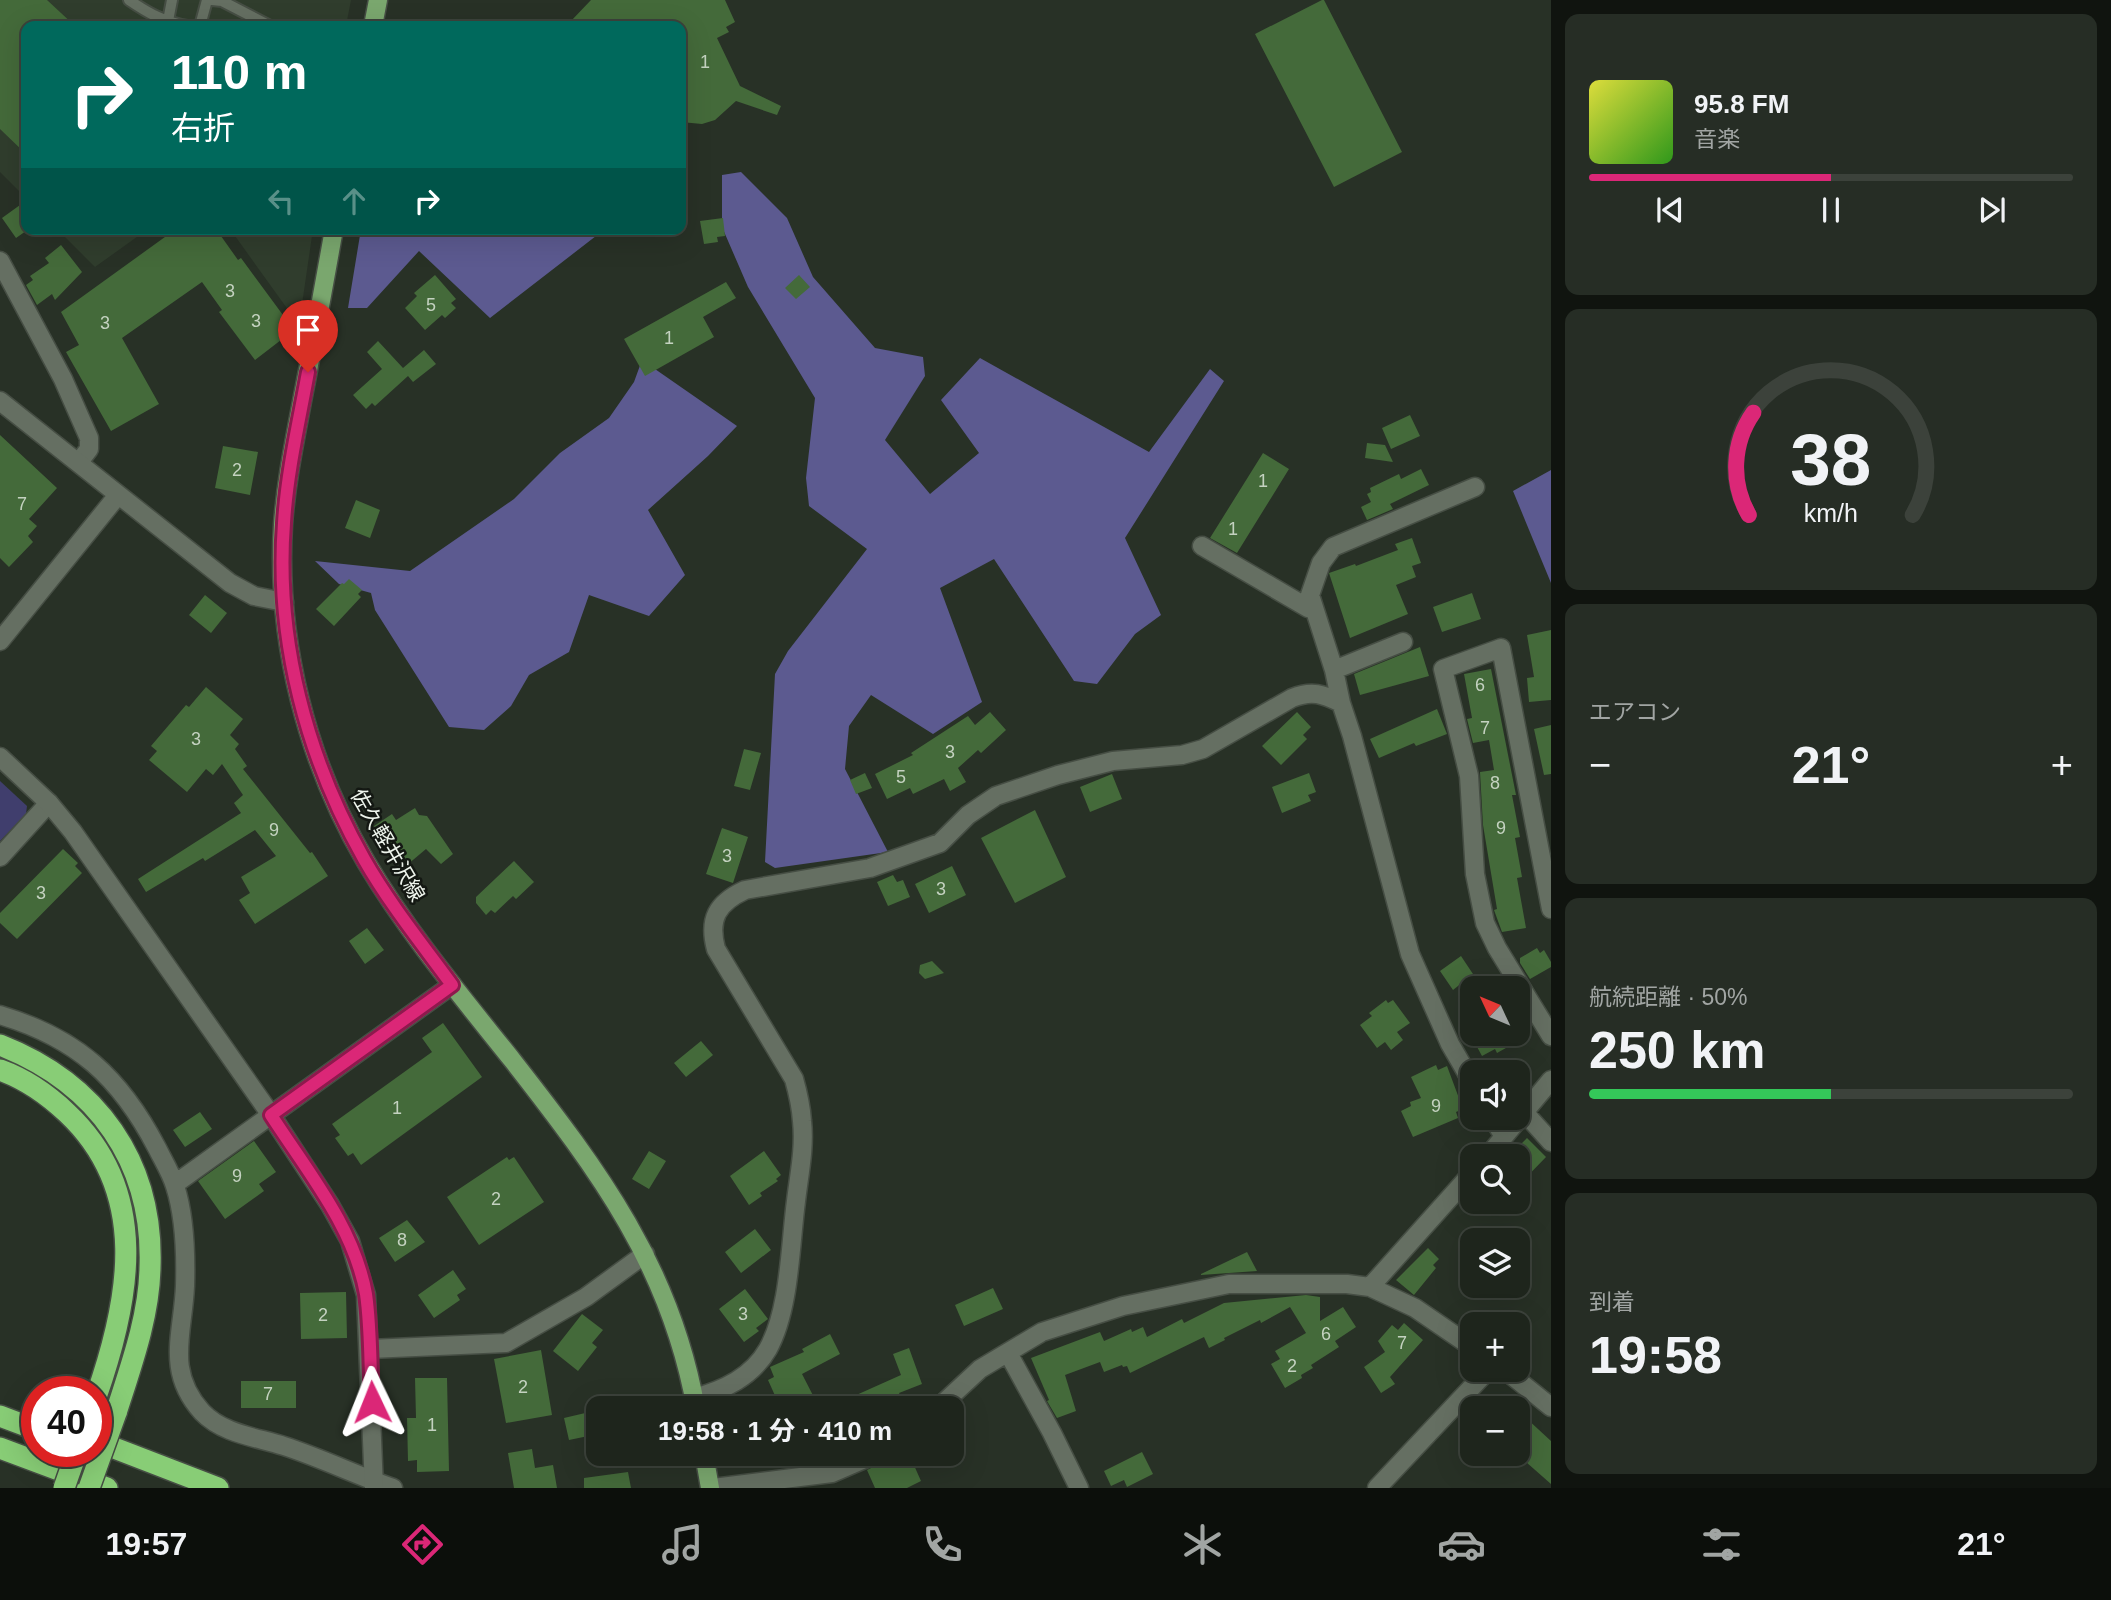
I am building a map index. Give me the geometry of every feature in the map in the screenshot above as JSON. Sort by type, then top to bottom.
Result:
[{"type":"highway","points":[[0,1045],[28,1056],[75,1088],[114,1131],[129,1157],[147,1211],[150,1269],[140,1330],[116,1413],[89,1488]]},
{"type":"highway","points":[[0,1070],[35,1087],[78,1123],[97,1149],[112,1177],[121,1206],[126,1240],[126,1277],[120,1316],[103,1376]]},
{"type":"highway","points":[[0,1404],[21,1412]]},
{"type":"highway","points":[[0,1416],[21,1424]]},
{"type":"highway","points":[[112,1447],[218,1488]]},
{"type":"highway","points":[[0,1448],[107,1488]]},
{"type":"highway","points":[[112,1458],[194,1488]]},
{"type":"highway","points":[[64,1488],[71,1467]]},
{"type":"main road","points":[[374,21],[378,0]]},
{"type":"main road","name":"佐久軽井沢線","points":[[333,235],[287,486],[282,562],[284,602],[299,695],[313,746],[354,841],[384,891],[452,985],[579,1145],[627,1220],[645,1254],[674,1323],[693,1396]]},
{"type":"main road","points":[[707,1466],[712,1488]]},
{"type":"street","points":[[0,261],[63,379],[89,438],[89,449],[79,462]]},
{"type":"street","points":[[1,403],[230,583],[254,596],[284,602]]},
{"type":"street","points":[[1460,1061],[1410,954],[1334,670],[1310,595],[1321,563],[1333,547],[1475,487]]},
{"type":"street","points":[[0,640],[118,495]]},
{"type":"street","points":[[1202,546],[1314,609]]},
{"type":"street","points":[[1334,670],[1403,642]]},
{"type":"street","points":[[1551,909],[1501,648],[1443,669],[1469,776],[1475,874],[1485,923],[1551,1037]]},
{"type":"street","points":[[710,1396],[735,1383],[750,1371],[767,1350],[775,1331],[782,1307],[803,1136],[794,1079],[716,949],[712,936],[713,921],[719,909],[731,897],[746,890],[870,868],[940,843],[968,815],[996,796],[1058,775],[1113,761],[1182,755],[1203,749],[1305,693],[1321,693],[1341,703]]},
{"type":"street","points":[[0,757],[50,803],[73,832],[271,1115],[330,1205],[350,1241],[366,1295],[374,1485]]},
{"type":"street","points":[[0,857],[50,803]]},
{"type":"street","points":[[175,1184],[452,985]]},
{"type":"street","points":[[0,1016],[49,1034],[84,1053],[118,1086],[144,1123],[175,1184],[183,1217],[185,1284],[177,1358],[185,1387],[202,1412],[225,1429],[284,1446],[374,1485],[393,1488]]},
{"type":"street","points":[[1530,1105],[1551,1080]]},
{"type":"street","points":[[1530,1119],[1551,1142]]},
{"type":"street","points":[[1500,1130],[1504,1137]]},
{"type":"street","points":[[1498,1144],[1510,1130]]},
{"type":"street","points":[[1370,1287],[1460,1186]]},
{"type":"street","points":[[370,1349],[506,1343],[586,1297],[645,1254]]},
{"type":"street","points":[[951,1396],[980,1369],[1042,1332],[1123,1306],[1228,1284],[1347,1284],[1370,1287],[1415,1308],[1460,1339]]},
{"type":"street","points":[[1008,1353],[1079,1488]]},
{"type":"street","points":[[1377,1488],[1477,1382]]},
{"type":"street","points":[[1520,1382],[1551,1407]]},
{"type":"street","points":[[712,1488],[758,1484],[832,1472],[847,1466]]},
{"type":"lane","points":[[129,0],[161,21]]},
{"type":"lane","points":[[168,21],[172,0]]},
{"type":"lane","points":[[202,21],[209,0],[222,1],[260,21]]},
{"type":"shaded area","points":[[0,0],[351,0],[347,21],[21,21],[21,193],[0,172]]},
{"type":"shaded area","points":[[741,172],[787,218],[813,277],[875,348],[923,357],[925,376],[885,440],[930,494],[979,453],[941,400],[980,358],[1149,452],[1210,369],[1224,381],[1125,538],[1161,615],[1135,634],[1097,684],[1074,681],[994,559],[940,588],[982,702],[933,734],[871,695],[849,726],[845,769],[888,852],[775,868],[765,862],[775,674],[788,651],[867,549],[809,506],[806,478],[815,398],[748,287],[722,227],[722,175]]},
{"type":"shaded area","points":[[63,235],[140,235],[95,267]]},
{"type":"shaded area","points":[[234,235],[312,235],[299,325]]},
{"type":"shaded area","points":[[360,235],[597,235],[490,318],[419,251],[367,308],[348,308]]},
{"type":"shaded area","points":[[642,360],[737,426],[648,510],[685,575],[649,616],[589,595],[569,652],[529,675],[511,706],[484,730],[449,727],[375,610],[371,593],[339,584],[315,561],[410,571],[514,499],[560,453],[609,418],[634,382]]},
{"type":"shaded area","points":[[1551,470],[1551,583],[1513,491]]},
{"type":"shaded area","points":[[0,781],[27,806],[26,814],[0,841]]},
{"type":"building","points":[[0,0],[47,0],[70,21],[21,21],[21,149],[0,129]]},
{"type":"building","points":[[591,0],[725,0],[735,22],[726,27],[729,32],[717,38],[740,86],[781,106],[777,115],[736,101],[715,120],[702,124],[686,122],[686,21],[571,21]]},
{"type":"building","points":[[1322,0],[1402,152],[1334,187],[1255,34]]},
{"type":"building","points":[[20,205],[21,234],[16,238],[2,218]]},
{"type":"building","points":[[723,218],[725,236],[717,237],[718,242],[704,244],[700,221]]},
{"type":"building","points":[[168,235],[220,235],[238,260],[241,258],[294,330],[255,360],[219,312],[222,310],[202,282],[122,338],[159,404],[111,431],[66,352],[79,345],[61,312]]},
{"type":"building","points":[[61,245],[82,272],[55,300],[52,294],[37,305],[26,285],[33,280],[30,276],[49,263],[45,258]]},
{"type":"building","points":[[435,275],[456,299],[451,303],[456,308],[445,318],[442,315],[425,330],[405,308],[417,296],[414,293]]},
{"type":"building","points":[[799,275],[810,287],[796,299],[785,288]]},
{"type":"building","points":[[726,282],[736,298],[703,317],[714,337],[645,376],[624,339]]},
{"type":"building","points":[[378,341],[403,368],[424,350],[436,364],[413,382],[408,376],[375,406],[372,403],[366,409],[353,395],[382,369],[367,352]]},
{"type":"building","points":[[1410,415],[1420,436],[1391,449],[1382,428]]},
{"type":"building","points":[[0,435],[57,488],[29,519],[37,526],[28,536],[33,542],[9,567],[0,558]]},
{"type":"building","points":[[1367,443],[1385,445],[1393,462],[1365,458]]},
{"type":"building","points":[[223,446],[258,452],[250,495],[215,488]]},
{"type":"building","points":[[1263,453],[1289,469],[1237,553],[1210,538]]},
{"type":"building","points":[[1421,469],[1429,485],[1390,504],[1393,509],[1367,520],[1361,507],[1371,502],[1367,494],[1371,492],[1370,488],[1399,474],[1401,479]]},
{"type":"building","points":[[356,500],[380,510],[370,538],[345,528]]},
{"type":"building","points":[[1412,538],[1421,563],[1412,566],[1416,577],[1396,585],[1408,614],[1350,638],[1329,573],[1398,550],[1395,544]]},
{"type":"building","points":[[349,579],[362,590],[358,594],[361,597],[334,626],[316,609]]},
{"type":"building","points":[[1472,593],[1481,619],[1442,632],[1433,607]]},
{"type":"building","points":[[205,595],[227,613],[211,633],[189,615]]},
{"type":"building","points":[[1551,630],[1551,700],[1529,702],[1527,678],[1534,677],[1527,635]]},
{"type":"building","points":[[1420,647],[1429,676],[1360,695],[1354,674]]},
{"type":"building","points":[[1491,669],[1516,795],[1512,795],[1520,837],[1515,838],[1522,877],[1517,878],[1526,928],[1502,932],[1494,910],[1497,909],[1483,825],[1480,772],[1494,770],[1489,740],[1473,743],[1467,719],[1472,718],[1464,674]]},
{"type":"building","points":[[206,687],[243,719],[230,735],[239,744],[235,749],[247,766],[243,769],[310,853],[312,852],[328,876],[255,924],[239,900],[250,893],[241,877],[276,856],[255,830],[205,861],[203,858],[146,892],[138,879],[241,813],[234,803],[243,795],[222,764],[213,775],[206,769],[187,792],[149,760],[157,751],[151,746],[186,705],[189,707]]},
{"type":"building","points":[[1437,709],[1447,734],[1416,746],[1414,743],[1379,758],[1370,739]]},
{"type":"building","points":[[990,712],[1006,730],[981,753],[978,750],[958,768],[966,782],[950,791],[944,779],[913,794],[910,788],[887,799],[875,774],[913,755],[911,753],[968,716],[975,725]]},
{"type":"building","points":[[1297,712],[1311,727],[1303,735],[1307,739],[1281,765],[1262,746]]},
{"type":"building","points":[[1551,725],[1551,774],[1544,775],[1534,729]]},
{"type":"building","points":[[744,749],[761,753],[750,790],[734,786]]},
{"type":"building","points":[[865,773],[872,788],[856,794],[850,780]]},
{"type":"building","points":[[1309,773],[1316,792],[1308,795],[1311,801],[1282,813],[1272,787]]},
{"type":"building","points":[[1112,774],[1122,799],[1090,812],[1080,787]]},
{"type":"building","points":[[415,808],[419,815],[427,816],[453,854],[441,864],[426,849],[407,865],[398,852],[393,855],[374,826],[392,814],[396,820]]},
{"type":"building","points":[[1035,810],[1066,877],[1015,903],[981,838]]},
{"type":"building","points":[[722,828],[748,837],[733,883],[706,874]]},
{"type":"building","points":[[63,849],[78,863],[75,866],[82,873],[17,939],[0,923],[0,913]]},
{"type":"building","points":[[514,861],[534,882],[516,899],[513,896],[495,913],[491,910],[486,915],[476,903],[476,897]]},
{"type":"building","points":[[952,866],[966,895],[929,913],[915,884]]},
{"type":"building","points":[[893,875],[897,882],[903,880],[910,897],[888,906],[877,882]]},
{"type":"building","points":[[367,928],[384,950],[365,964],[349,941]]},
{"type":"building","points":[[1537,948],[1540,953],[1544,950],[1551,967],[1530,979],[1520,963],[1520,958]]},
{"type":"building","points":[[1461,956],[1473,974],[1460,976],[1460,984],[1453,990],[1440,971]]},
{"type":"building","points":[[932,961],[944,973],[925,979],[919,973],[920,965]]},
{"type":"building","points":[[1386,1000],[1388,1003],[1393,1000],[1410,1023],[1397,1032],[1403,1040],[1391,1050],[1385,1042],[1377,1048],[1360,1025],[1372,1016],[1369,1013]]},
{"type":"building","points":[[443,1023],[482,1077],[361,1165],[353,1153],[348,1156],[335,1138],[340,1135],[332,1124],[432,1052],[422,1038]]},
{"type":"building","points":[[701,1041],[713,1055],[686,1077],[674,1063]]},
{"type":"building","points":[[1477,1046],[1510,1046],[1497,1053],[1495,1049],[1482,1056]]},
{"type":"building","points":[[1436,1065],[1438,1070],[1447,1066],[1460,1101],[1460,1110],[1456,1112],[1458,1118],[1413,1137],[1401,1111],[1411,1106],[1410,1102],[1421,1098],[1411,1077]]},
{"type":"building","points":[[200,1112],[212,1129],[185,1147],[173,1130]]},
{"type":"building","points":[[1527,1138],[1546,1157],[1530,1174],[1530,1144],[1521,1144]]},
{"type":"building","points":[[254,1141],[276,1172],[259,1184],[264,1191],[225,1219],[198,1181]]},
{"type":"building","points":[[649,1151],[666,1161],[649,1189],[632,1179]]},
{"type":"building","points":[[764,1151],[781,1175],[776,1179],[778,1181],[760,1193],[762,1196],[749,1205],[730,1176]]},
{"type":"building","points":[[507,1157],[509,1160],[514,1157],[544,1202],[479,1245],[447,1197]]},
{"type":"building","points":[[407,1220],[425,1242],[395,1262],[379,1238]]},
{"type":"building","points":[[755,1229],[771,1250],[741,1273],[725,1252]]},
{"type":"building","points":[[1428,1248],[1439,1259],[1433,1265],[1436,1268],[1414,1295],[1396,1280]]},
{"type":"building","points":[[1247,1252],[1257,1271],[1201,1275],[1201,1274]]},
{"type":"building","points":[[453,1270],[466,1289],[457,1295],[460,1300],[434,1318],[418,1295]]},
{"type":"building","points":[[993,1288],[1003,1309],[964,1326],[955,1305]]},
{"type":"building","points":[[745,1289],[768,1319],[756,1328],[759,1331],[744,1342],[719,1309]]},
{"type":"building","points":[[346,1292],[347,1338],[301,1339],[300,1293]]},
{"type":"building","points":[[1306,1295],[1320,1297],[1320,1321],[1343,1307],[1356,1327],[1335,1341],[1339,1347],[1311,1365],[1313,1368],[1301,1375],[1302,1378],[1285,1388],[1271,1364],[1280,1359],[1275,1351],[1306,1333],[1290,1307],[1261,1323],[1260,1320],[1224,1338],[1225,1340],[1209,1348],[1204,1337],[1130,1373],[1127,1366],[1122,1365],[1104,1372],[1100,1362],[1065,1375],[1076,1411],[1057,1418],[1047,1401],[1049,1400],[1031,1358],[1100,1332],[1104,1341],[1131,1329],[1132,1332],[1143,1327],[1147,1337],[1182,1319],[1184,1323],[1224,1303]]},
{"type":"building","points":[[582,1314],[603,1330],[592,1343],[597,1347],[578,1371],[553,1351]]},
{"type":"building","points":[[1404,1323],[1423,1340],[1390,1377],[1395,1384],[1381,1393],[1364,1367],[1385,1352],[1378,1341],[1392,1325],[1398,1330]]},
{"type":"building","points":[[830,1334],[840,1354],[802,1374],[813,1396],[775,1396],[768,1380],[774,1377],[770,1367],[804,1352],[802,1349]]},
{"type":"building","points":[[909,1348],[922,1384],[899,1393],[900,1396],[854,1396],[901,1375],[893,1354]]},
{"type":"building","points":[[541,1350],[552,1415],[506,1423],[494,1359]]},
{"type":"building","points":[[415,1378],[447,1378],[449,1471],[417,1472],[417,1460],[408,1461],[407,1418],[416,1418]]},
{"type":"building","points":[[241,1381],[296,1381],[296,1408],[241,1408]]},
{"type":"building","points":[[586,1413],[586,1436],[569,1440],[564,1418]]},
{"type":"building","points":[[1530,1422],[1551,1441],[1551,1484],[1530,1465]]},
{"type":"building","points":[[532,1449],[535,1468],[553,1465],[557,1488],[514,1488],[508,1453]]},
{"type":"building","points":[[1142,1452],[1153,1474],[1127,1487],[1124,1480],[1111,1486],[1104,1471]]},
{"type":"building","points":[[875,1466],[914,1466],[921,1481],[907,1488],[875,1488],[867,1470]]},
{"type":"building","points":[[628,1472],[631,1488],[584,1488],[584,1478]]},
{"type":"route","points":[[308,372],[287,486],[283,526],[284,602],[296,683],[313,746],[349,831],[384,891],[452,985],[271,1115],[330,1205],[355,1255],[366,1295],[372,1402]]}]
